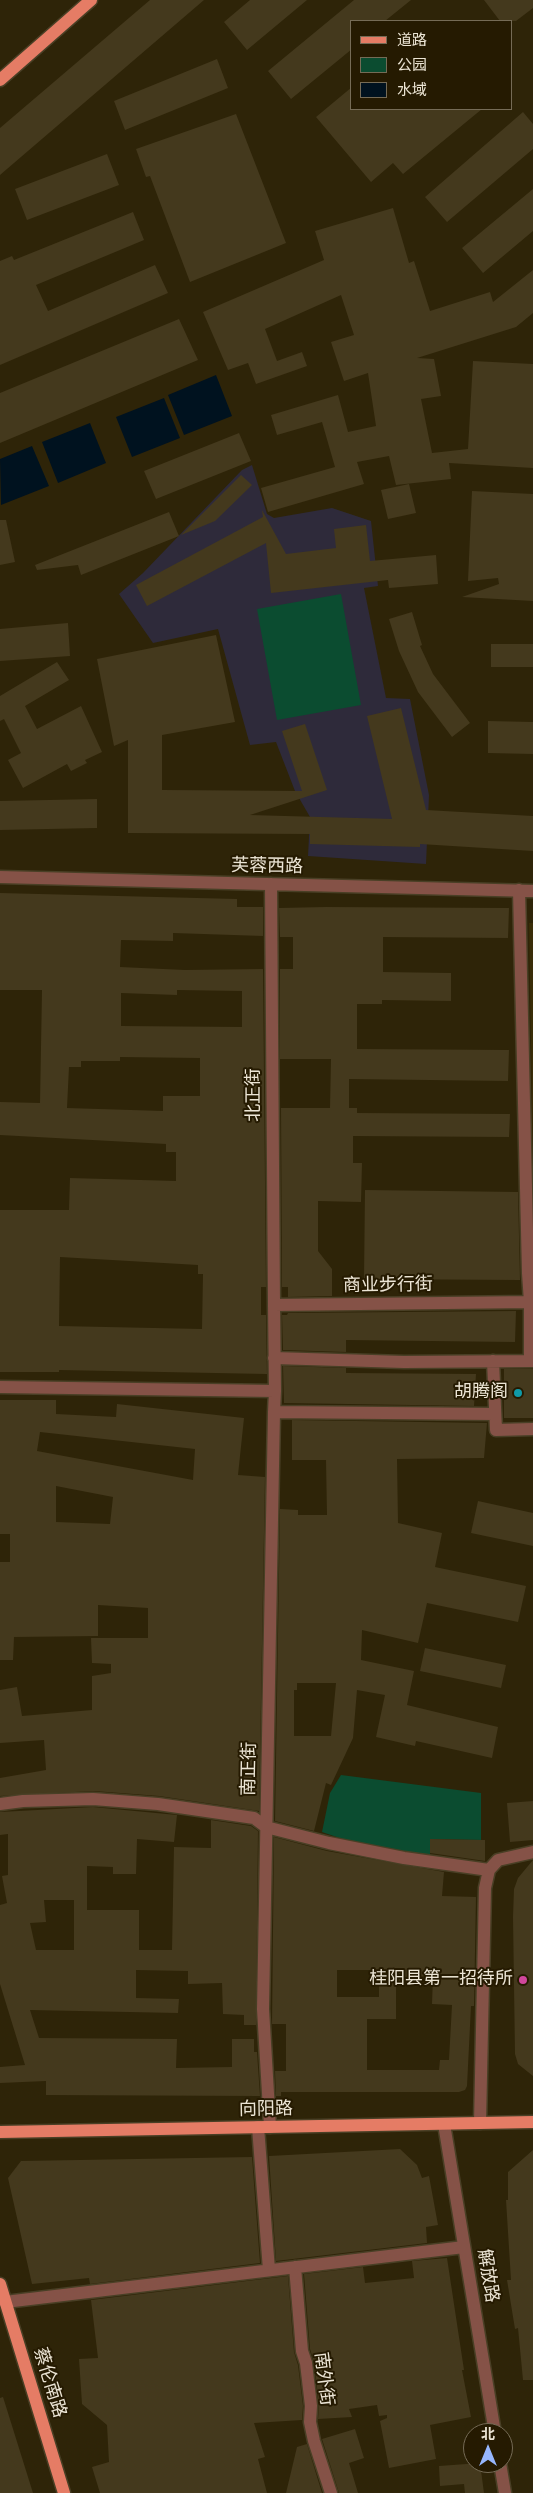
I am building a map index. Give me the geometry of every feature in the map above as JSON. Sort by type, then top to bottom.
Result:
[{"type":"main road","points":[[0,80],[92,0]]},
{"type":"main road","name":"向阳路","points":[[0,2132],[533,2122]]},
{"type":"main road","name":"蔡伦南路","points":[[0,2284],[64,2493]]},
{"type":"street","name":"芙蓉西路","points":[[0,877],[533,891]]},
{"type":"street","name":"北正街","points":[[271,884],[274,1305]]},
{"type":"street","points":[[274,1358],[404,1362],[532,1361],[519,890]]},
{"type":"street","name":"商业步行街","points":[[274,1305],[530,1302]]},
{"type":"street","points":[[274,1305],[274,1412],[495,1414]]},
{"type":"street","points":[[493,1361],[496,1430],[533,1429]]},
{"type":"street","points":[[0,1388],[274,1391]]},
{"type":"street","name":"南正街","points":[[269,2270],[262,2009],[274,1412]]},
{"type":"street","points":[[0,1804],[23,1801],[77,1800],[132,1802],[254,1818],[266,1827],[404,1858],[489,1870]]},
{"type":"street","points":[[480,2123],[482,1933],[485,1888],[489,1870],[498,1860],[533,1852]]},
{"type":"street","name":"解放路","points":[[444,2124],[493,2423]]},
{"type":"street","points":[[5,2302],[464,2247]]},
{"type":"street","name":"南外街","points":[[295,2267],[302,2351],[306,2364],[310,2422],[314,2441],[331,2493]]},
{"type":"street","points":[[502,2473],[505,2493]]},
{"type":"shaded area","points":[[252,465],[267,514],[274,518],[332,508],[371,521],[378,586],[364,588],[386,698],[410,699],[429,795],[426,864],[308,856],[310,817],[295,791],[276,742],[250,745],[218,629],[153,643],[119,594],[143,573],[242,470]]},
{"type":"shaded area","points":[[529,923],[533,923],[533,1167]]},
{"type":"green space","points":[[341,594],[361,705],[277,720],[257,609]]},
{"type":"green space","points":[[341,1775],[481,1793],[481,1840],[431,1839],[430,1855],[360,1845],[322,1832],[330,1793]]},
{"type":"water","points":[[216,375],[232,416],[184,435],[168,395]]},
{"type":"water","points":[[164,398],[180,438],[132,457],[116,417]]},
{"type":"water","points":[[90,423],[106,463],[58,483],[42,442]]},
{"type":"water","points":[[32,446],[49,486],[1,505],[0,459]]},
{"type":"building","points":[[150,0],[204,0],[0,175],[0,128]]},
{"type":"building","points":[[250,0],[307,0],[247,50],[224,22]]},
{"type":"building","points":[[354,0],[411,0],[386,20],[350,20],[350,51],[291,99],[268,71]]},
{"type":"building","points":[[484,0],[533,0],[533,8],[516,21],[499,20]]},
{"type":"building","points":[[217,59],[228,88],[125,130],[114,101]]},
{"type":"building","points":[[350,89],[350,110],[481,110],[403,174],[393,163],[371,182],[316,117]]},
{"type":"building","points":[[523,112],[533,124],[533,149],[447,222],[425,197]]},
{"type":"building","points":[[236,114],[286,243],[190,282],[150,176],[146,177],[136,149]]},
{"type":"building","points":[[107,154],[119,185],[27,220],[15,189]]},
{"type":"building","points":[[533,189],[533,231],[483,273],[462,248]]},
{"type":"building","points":[[393,208],[409,263],[414,261],[430,311],[490,292],[493,302],[533,270],[533,313],[516,327],[417,358],[434,359],[441,396],[421,399],[432,453],[468,449],[473,361],[533,364],[533,468],[449,463],[451,479],[396,485],[389,456],[357,462],[364,484],[268,512],[261,488],[335,467],[322,422],[277,435],[271,415],[338,395],[348,432],[376,426],[368,373],[344,381],[331,342],[354,335],[341,295],[265,329],[277,361],[302,352],[307,366],[256,384],[248,363],[228,370],[203,312],[324,260],[315,231]]},
{"type":"building","points":[[133,212],[144,240],[36,285],[48,311],[155,265],[168,293],[0,365],[0,261],[12,256],[14,260]]},
{"type":"building","points":[[179,319],[198,360],[0,443],[0,393]]},
{"type":"building","points":[[239,433],[251,461],[156,499],[144,471]]},
{"type":"building","points":[[241,475],[252,485],[215,521],[181,535]]},
{"type":"building","points":[[409,484],[416,513],[388,519],[381,490]]},
{"type":"building","points":[[472,491],[533,494],[533,601],[462,597],[499,584],[498,578],[468,581]]},
{"type":"building","points":[[262,510],[286,554],[336,548],[334,529],[366,525],[370,561],[436,555],[438,584],[389,588],[388,580],[271,593],[266,543],[147,606],[136,585],[263,517]]},
{"type":"building","points":[[169,512],[179,536],[81,575],[78,565],[37,570],[35,565]]},
{"type":"building","points":[[0,520],[6,520],[15,562],[0,565]]},
{"type":"building","points":[[412,612],[422,645],[420,646],[433,674],[470,723],[452,737],[418,692],[399,651],[389,619]]},
{"type":"building","points":[[68,623],[70,656],[0,661],[0,629]]},
{"type":"building","points":[[216,635],[235,722],[162,735],[162,790],[302,791],[282,731],[305,724],[327,790],[250,815],[392,819],[367,716],[401,708],[426,810],[533,816],[533,851],[420,844],[420,847],[310,844],[310,834],[128,833],[128,740],[114,746],[97,659]]},
{"type":"building","points":[[491,644],[533,644],[533,667],[491,667]]},
{"type":"building","points":[[57,662],[69,680],[25,706],[37,729],[81,706],[102,752],[85,760],[87,763],[71,771],[67,764],[23,788],[8,760],[21,753],[4,719],[0,721],[0,696]]},
{"type":"building","points":[[488,721],[533,722],[533,754],[488,753]]},
{"type":"building","points":[[97,799],[97,828],[0,830],[0,801]]},
{"type":"building","points":[[0,893],[237,899],[237,907],[263,907],[263,936],[173,933],[173,941],[121,940],[120,967],[185,970],[263,969],[266,1287],[261,1287],[261,1315],[266,1315],[267,1374],[59,1370],[59,1372],[0,1372],[0,1210],[69,1210],[70,1178],[176,1181],[176,1152],[166,1152],[166,1144],[0,1135],[0,1102],[40,1103],[42,990],[0,990]],"holes":[[[177,990],[242,991],[242,1027],[121,1026],[121,993],[177,995]],[[120,1057],[200,1058],[200,1096],[163,1096],[163,1111],[67,1108],[69,1067],[81,1067],[81,1061],[120,1061]],[[60,1257],[198,1265],[198,1274],[203,1274],[202,1329],[59,1326]]]},
{"type":"building","points":[[279,908],[509,908],[508,938],[383,937],[383,972],[451,973],[451,1001],[382,1000],[382,1004],[357,1004],[357,1049],[509,1050],[508,1081],[349,1079],[349,1108],[357,1108],[357,1113],[510,1114],[509,1137],[353,1136],[353,1163],[362,1163],[361,1202],[318,1201],[318,1251],[332,1269],[332,1296],[288,1297],[288,1287],[282,1287],[281,1108],[330,1108],[331,1059],[280,1059],[280,969],[293,969],[293,937],[280,937]]},
{"type":"building","points":[[365,1190],[518,1192],[520,1280],[364,1279]]},
{"type":"building","points":[[516,1311],[515,1342],[346,1340],[346,1352],[283,1350],[282,1315],[287,1315],[288,1313]]},
{"type":"building","points":[[283,1366],[346,1368],[346,1373],[476,1374],[474,1406],[284,1403]]},
{"type":"building","name":"胡腾阁","points":[[504,1369],[533,1369],[533,1418],[504,1418]]},
{"type":"building","points":[[0,1400],[56,1400],[56,1414],[116,1417],[117,1404],[244,1418],[238,1475],[265,1477],[259,1811],[159,1796],[94,1791],[0,1796],[0,1778],[46,1770],[44,1740],[0,1743],[0,1690],[17,1687],[22,1716],[92,1710],[92,1676],[111,1673],[111,1664],[92,1663],[91,1638],[148,1638],[148,1608],[98,1605],[98,1636],[14,1637],[13,1660],[0,1660],[0,1562],[10,1562],[10,1534],[0,1534]],"holes":[[[40,1432],[195,1449],[193,1480],[37,1451]],[[56,1486],[113,1497],[110,1524],[56,1522]]]},
{"type":"building","points":[[292,1420],[487,1423],[484,1458],[397,1459],[398,1523],[442,1533],[435,1567],[526,1586],[518,1622],[427,1603],[418,1643],[362,1630],[361,1660],[414,1671],[407,1705],[498,1727],[492,1758],[416,1741],[415,1746],[376,1737],[385,1695],[357,1690],[353,1738],[331,1785],[326,1783],[314,1831],[275,1821],[280,1509],[298,1510],[298,1515],[327,1515],[326,1460],[292,1460]],"holes":[[[297,1683],[336,1683],[331,1736],[294,1736],[294,1690],[297,1690]]]},
{"type":"building","points":[[478,1501],[533,1513],[533,1546],[471,1533]]},
{"type":"building","points":[[425,1648],[506,1665],[501,1688],[420,1671]]},
{"type":"building","points":[[533,1801],[533,1840],[510,1842],[507,1803]]},
{"type":"building","points":[[93,1807],[177,1815],[174,1842],[137,1839],[136,1874],[113,1874],[113,1867],[87,1866],[87,1910],[139,1910],[139,1950],[172,1950],[174,1847],[211,1848],[211,1820],[251,1826],[258,1831],[256,2025],[244,2025],[244,2015],[223,2014],[222,1983],[188,1984],[188,1971],[136,1970],[136,1998],[179,1999],[178,2013],[30,2010],[39,2038],[177,2039],[176,2068],[232,2067],[232,2039],[254,2039],[254,2052],[257,2052],[260,2096],[46,2095],[46,2081],[0,2083],[0,2067],[25,2065],[0,1984],[0,1905],[7,1903],[2,1876],[8,1875],[8,1834],[0,1835],[0,1812]],"holes":[[[44,1900],[74,1900],[74,1950],[36,1950],[30,1923],[46,1922]]]},
{"type":"building","points":[[274,1837],[327,1851],[444,1872],[442,1896],[476,1897],[474,2006],[471,2006],[467,2086],[465,2090],[459,2092],[281,2092],[281,2096],[276,2096],[275,2071],[286,2071],[286,2024],[272,2024]],"holes":[[[337,1970],[379,1970],[379,1997],[337,1997]],[[433,1976],[432,2004],[452,2005],[449,2060],[440,2060],[439,2070],[367,2070],[367,2019],[396,2019],[396,1983],[401,1983],[401,1977]]]},
{"type":"building","points":[[430,1839],[485,1840],[485,1861],[430,1853]]},
{"type":"building","name":"桂阳县第一招待所","points":[[533,1860],[533,2076],[518,2064],[515,2054],[513,1917],[514,1889],[518,1878]]},
{"type":"building","points":[[400,2149],[417,2165],[422,2178],[429,2176],[438,2225],[426,2227],[427,2243],[276,2261],[269,2156]]},
{"type":"building","points":[[533,2150],[533,2380],[523,2380],[518,2328],[515,2329],[507,2280],[511,2280],[506,2200],[508,2200],[508,2172]]},
{"type":"building","points":[[252,2157],[260,2263],[90,2284],[89,2278],[32,2284],[8,2178],[21,2161]]},
{"type":"building","points":[[447,2258],[464,2370],[462,2370],[471,2417],[430,2425],[436,2459],[389,2468],[380,2421],[387,2418],[387,2415],[379,2416],[377,2405],[349,2409],[352,2417],[318,2419],[319,2405],[314,2362],[310,2349],[304,2274],[363,2267],[365,2283],[414,2278],[412,2261]]},
{"type":"building","points":[[288,2276],[294,2352],[298,2365],[303,2406],[302,2420],[254,2423],[265,2457],[258,2459],[267,2493],[100,2493],[92,2467],[109,2462],[107,2425],[82,2404],[79,2359],[98,2358],[91,2300]]},
{"type":"building","points":[[3,2397],[33,2493],[0,2493],[0,2398]]},
{"type":"building","points":[[355,2429],[364,2458],[349,2463],[358,2493],[339,2493],[322,2439]]},
{"type":"building","points":[[307,2444],[322,2493],[286,2493],[297,2447]]},
{"type":"building","points":[[463,2464],[463,2473],[481,2473],[484,2493],[465,2493],[464,2484],[440,2486],[439,2466]]},
{"type":"place","name":"胡腾阁","points":[[518,1393]]},
{"type":"place","name":"桂阳县第一招待所","points":[[523,1980]]}]
